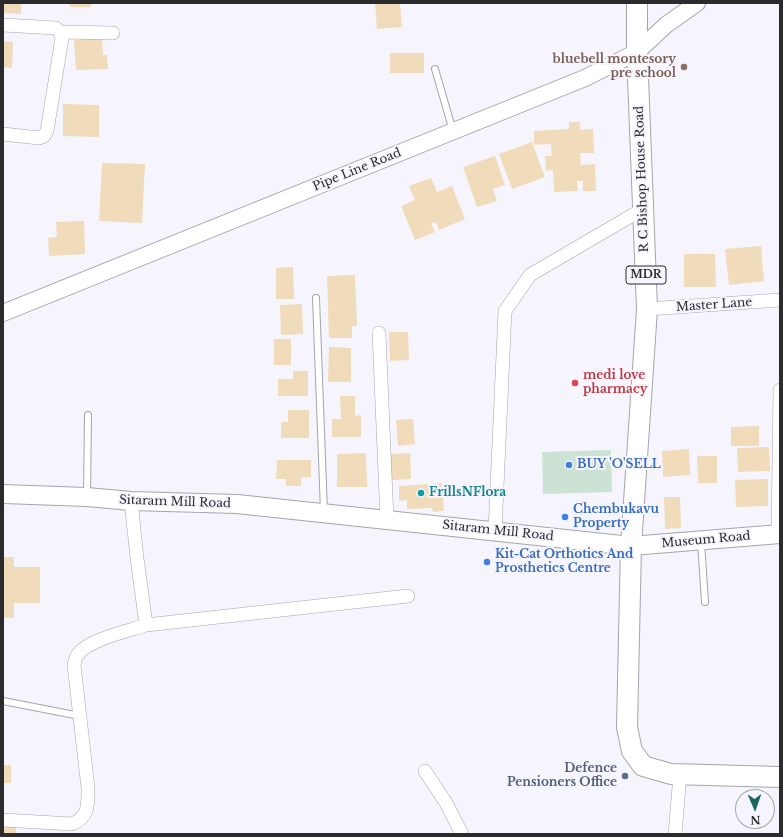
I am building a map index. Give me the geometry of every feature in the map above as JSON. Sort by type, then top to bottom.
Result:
[{"type":"main road","name":"R C Bishop House Road","points":[[631,546],[647,309],[637,52],[637,3]]},
{"type":"main road","name":"Sitaram Mill Road","points":[[3,494],[87,497],[131,501],[237,504],[631,546]]},
{"type":"main road","name":"Museum Road","points":[[631,546],[779,534]]},
{"type":"main road","points":[[631,546],[627,728],[632,751],[643,766],[671,774],[780,776]]},
{"type":"street","name":"Pipe Line Road","points":[[3,313],[585,78],[637,52],[666,25],[697,3]]},
{"type":"street","points":[[3,26],[56,28],[60,32],[62,38],[47,131],[44,136],[39,138],[3,134]]},
{"type":"street","points":[[60,32],[113,33]]},
{"type":"street","points":[[495,531],[505,310],[530,275],[643,209]]},
{"type":"street","name":"Master Lane","points":[[647,309],[780,300]]},
{"type":"street","points":[[379,333],[387,520]]},
{"type":"street","points":[[779,534],[780,390]]},
{"type":"street","points":[[131,501],[146,625]]},
{"type":"street","points":[[3,820],[72,829],[84,816],[88,803],[88,788],[74,665],[77,655],[85,647],[95,642],[146,625],[408,596]]},
{"type":"street","points":[[425,770],[446,803],[462,834]]},
{"type":"street","points":[[674,834],[680,775]]},
{"type":"lane","points":[[435,69],[453,131]]},
{"type":"lane","points":[[316,298],[324,513]]},
{"type":"lane","points":[[87,497],[88,415]]},
{"type":"lane","points":[[701,540],[705,602]]},
{"type":"lane","points":[[3,701],[80,716]]},
{"type":"green space","points":[[611,450],[612,492],[543,494],[542,452]]},
{"type":"building","points":[[3,3],[21,3],[21,14],[3,13]]},
{"type":"building","points":[[70,3],[91,3],[91,7],[70,7]]},
{"type":"building","points":[[375,3],[400,3],[402,27],[377,29]]},
{"type":"building","points":[[102,38],[103,55],[107,55],[108,69],[76,70],[74,40]]},
{"type":"building","points":[[3,41],[13,42],[12,68],[3,67]]},
{"type":"building","points":[[390,53],[424,53],[424,73],[390,73]]},
{"type":"building","points":[[63,104],[99,105],[99,137],[63,136]]},
{"type":"building","points":[[569,122],[580,122],[580,130],[593,129],[594,153],[580,153],[581,165],[595,164],[596,191],[583,191],[583,181],[577,181],[578,191],[554,192],[553,170],[546,171],[545,156],[552,156],[551,144],[534,145],[534,131],[569,129]]},
{"type":"building","points":[[532,142],[545,177],[512,189],[499,154]]},
{"type":"building","points":[[495,156],[505,185],[493,189],[497,201],[477,207],[463,167]]},
{"type":"building","points":[[102,163],[145,164],[142,223],[99,221]]},
{"type":"building","points":[[431,178],[437,192],[452,186],[465,219],[439,230],[436,222],[431,223],[435,232],[415,240],[401,206],[415,200],[409,186]]},
{"type":"building","points":[[84,221],[85,254],[49,256],[48,238],[57,237],[56,222]]},
{"type":"building","points":[[761,246],[764,281],[729,285],[725,249]]},
{"type":"building","points":[[684,254],[715,254],[716,287],[684,287]]},
{"type":"building","points":[[293,267],[294,299],[276,299],[276,268]]},
{"type":"building","points":[[355,275],[357,326],[352,326],[352,338],[329,338],[327,276]]},
{"type":"building","points":[[302,304],[303,334],[281,335],[280,305]]},
{"type":"building","points":[[389,332],[408,332],[409,360],[390,361]]},
{"type":"building","points":[[274,339],[291,339],[291,365],[274,365]]},
{"type":"building","points":[[329,347],[351,348],[351,382],[328,382]]},
{"type":"building","points":[[293,371],[308,371],[308,396],[278,396],[278,379],[293,379]]},
{"type":"building","points":[[340,396],[355,396],[355,416],[361,415],[361,437],[332,437],[332,419],[341,419]]},
{"type":"building","points":[[288,410],[309,410],[309,438],[281,438],[281,422],[288,422]]},
{"type":"building","points":[[413,419],[415,444],[398,446],[396,420]]},
{"type":"building","points":[[759,426],[759,446],[731,446],[731,427]]},
{"type":"building","points":[[769,447],[770,471],[738,472],[737,448]]},
{"type":"building","points":[[689,449],[690,475],[663,477],[662,451]]},
{"type":"building","points":[[366,453],[367,487],[337,487],[337,454]]},
{"type":"building","points":[[410,453],[411,479],[391,480],[390,454]]},
{"type":"building","points":[[697,456],[717,456],[717,483],[698,483]]},
{"type":"building","points":[[277,460],[311,460],[311,477],[301,477],[301,486],[286,486],[286,479],[276,479]]},
{"type":"building","points":[[768,479],[768,506],[736,507],[735,480]]},
{"type":"building","name":"FrillsNFlora","points":[[442,483],[444,511],[433,512],[432,508],[407,509],[407,500],[399,501],[399,486]]},
{"type":"building","points":[[664,497],[680,497],[681,528],[665,529]]},
{"type":"building","points":[[3,557],[14,557],[14,567],[40,567],[40,603],[14,603],[14,618],[3,618]]},
{"type":"building","points":[[3,765],[11,765],[11,783],[3,783]]},
{"type":"building","points":[[3,824],[16,824],[16,834],[3,834]]},
{"type":"place","name":"bluebell montesory pre school","points":[[684,67]]},
{"type":"place","name":"medi love pharmacy","points":[[575,383]]},
{"type":"place","name":"BUY 'O'SELL","points":[[569,465]]},
{"type":"place","name":"FrillsNFlora","points":[[421,493]]},
{"type":"place","name":"Chembukavu Property","points":[[565,517]]},
{"type":"place","name":"Kit-Cat Orthotics And Prosthetics Centre","points":[[487,562]]},
{"type":"place","name":"Defence Pensioners Office","points":[[625,776]]}]
